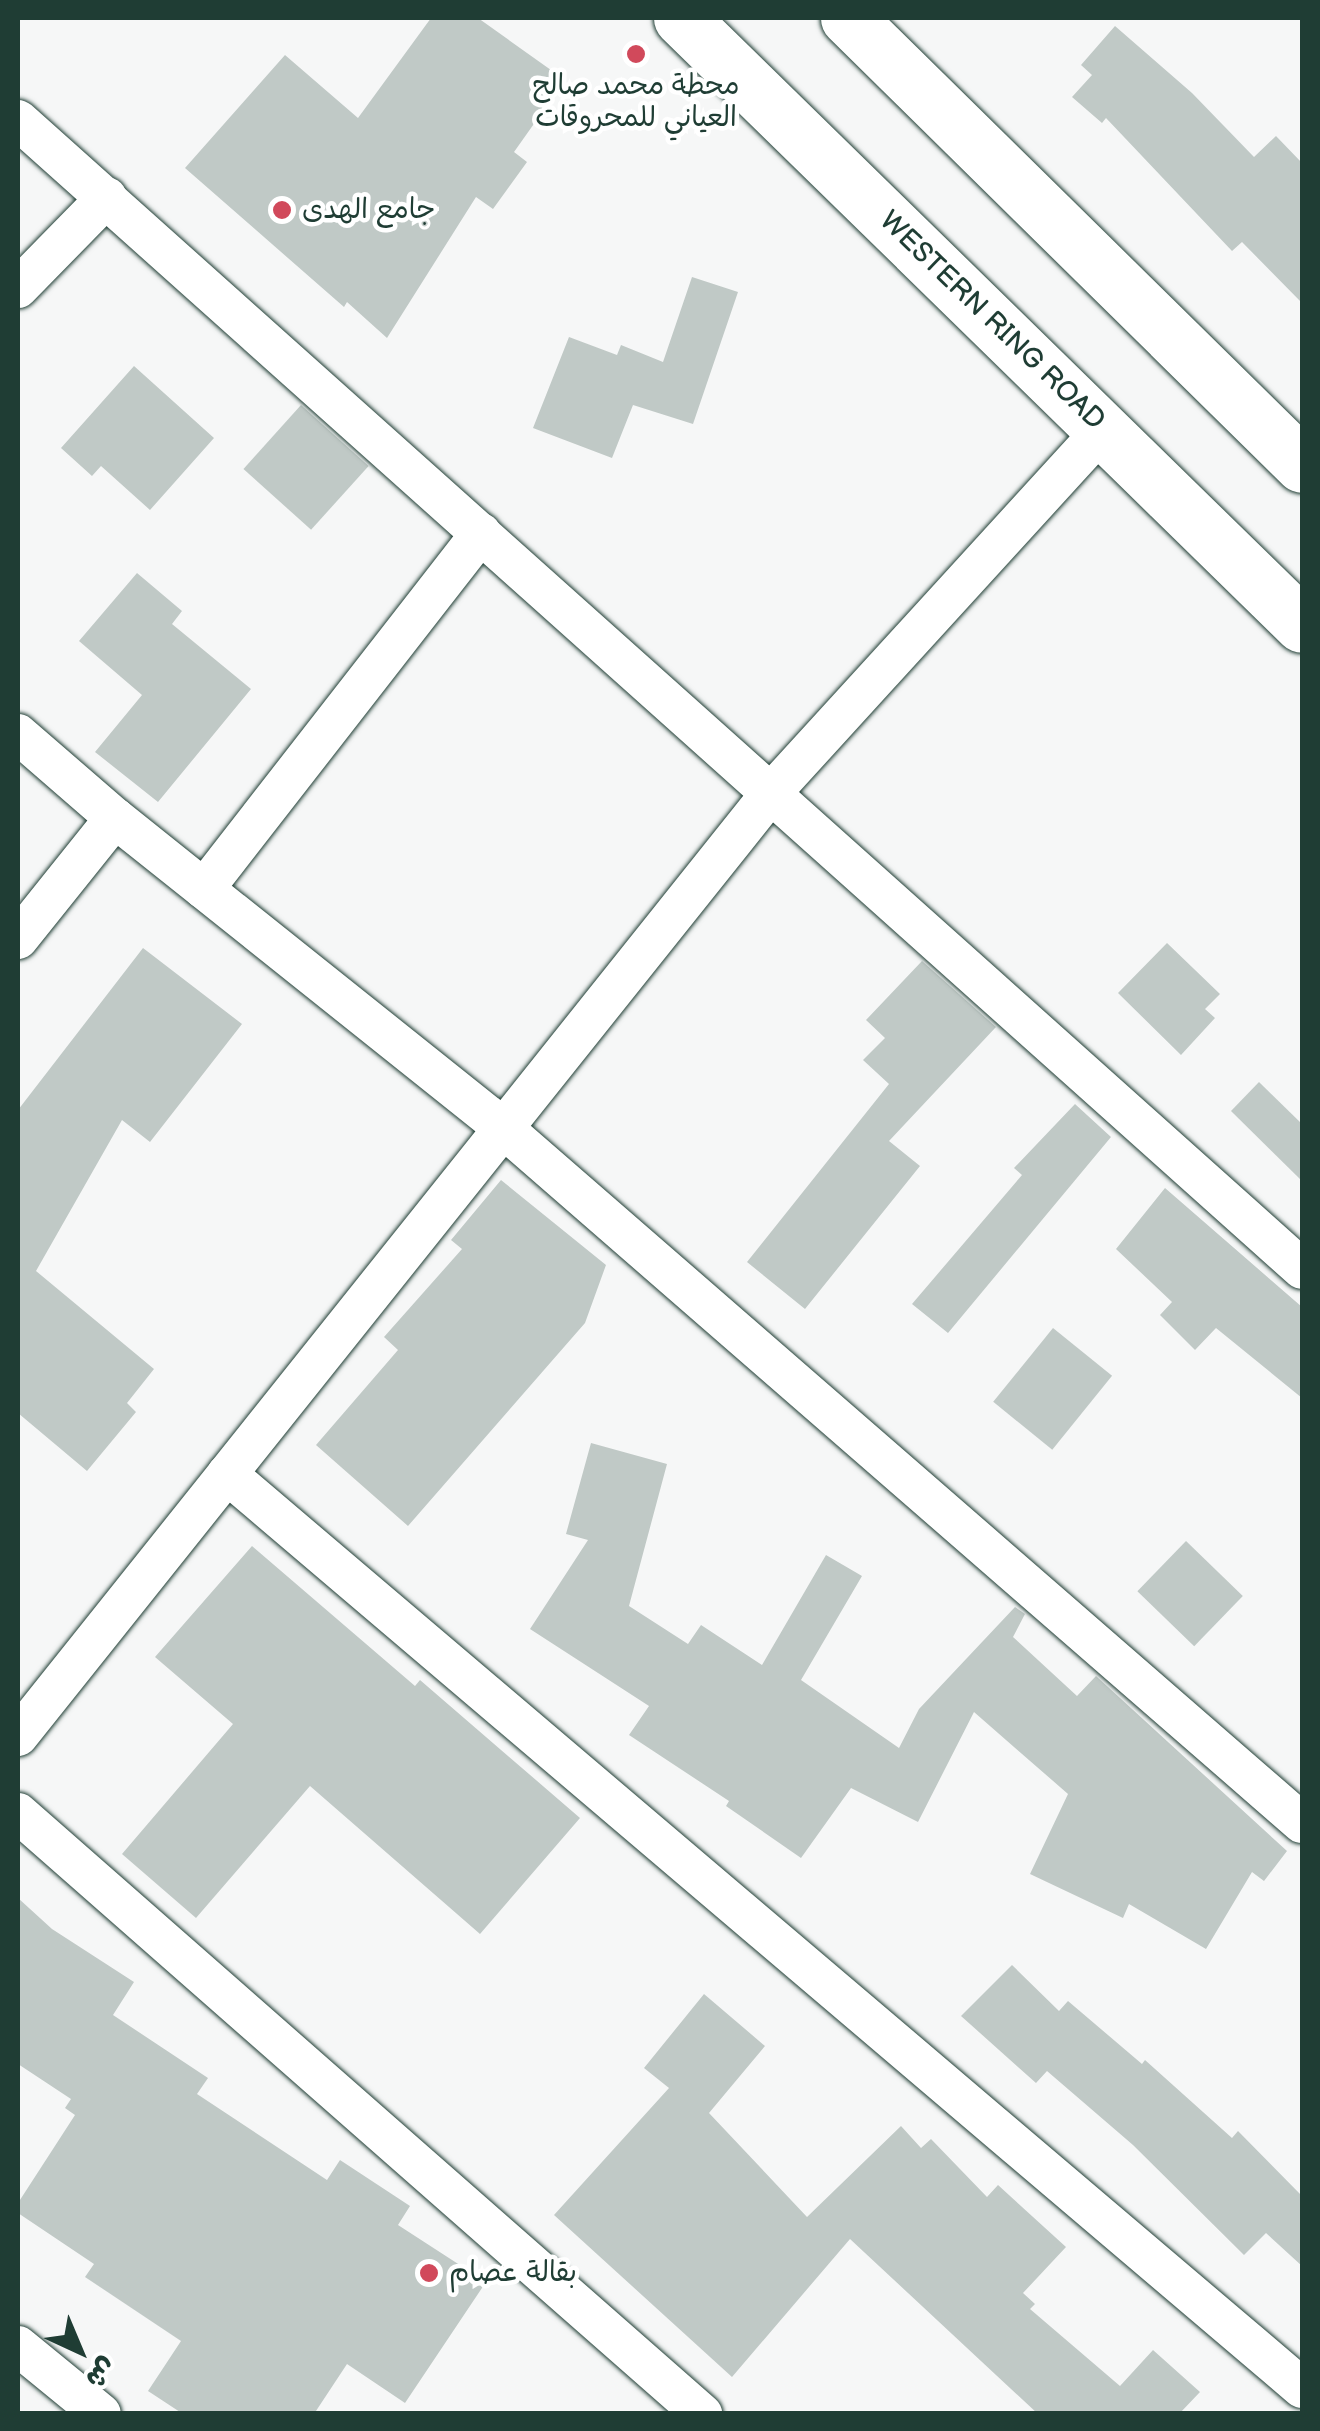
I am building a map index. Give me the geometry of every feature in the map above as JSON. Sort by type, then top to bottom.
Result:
[{"type":"main road","name":"WESTERN RING ROAD","points":[[681,18],[1302,625]]},
{"type":"main road","points":[[848,18],[1302,465]]},
{"type":"street","points":[[18,120],[1302,1270]]},
{"type":"street","points":[[18,288],[107,197]]},
{"type":"street","points":[[18,1736],[772,792],[1103,430]]},
{"type":"street","points":[[204,888],[481,533]]},
{"type":"street","points":[[18,734],[115,818],[503,1128],[1302,1823]]},
{"type":"street","points":[[18,939],[115,818]]},
{"type":"street","points":[[227,1474],[1302,2388]]},
{"type":"street","points":[[18,1812],[702,2414]]},
{"type":"street","points":[[18,2346],[101,2414]]},
{"type":"building","points":[[431,18],[478,18],[565,80],[514,152],[527,162],[493,209],[476,197],[387,338],[347,302],[344,307],[185,168],[285,55],[358,118]]},
{"type":"building","points":[[1115,26],[1192,93],[1254,157],[1276,136],[1302,163],[1302,303],[1242,242],[1232,251],[1106,118],[1102,123],[1072,97],[1092,75],[1081,65]]},
{"type":"building","points":[[692,277],[738,292],[693,424],[633,405],[612,458],[533,428],[569,337],[617,355],[621,345],[663,362]]},
{"type":"building","points":[[134,366],[214,438],[150,510],[101,466],[92,476],[61,448]]},
{"type":"building","points":[[301,405],[369,466],[311,530],[243,469]]},
{"type":"building","points":[[137,573],[182,611],[172,624],[251,689],[158,802],[95,752],[142,695],[79,641]]},
{"type":"building","points":[[1167,943],[1220,994],[1205,1009],[1215,1018],[1181,1055],[1118,993]]},
{"type":"building","points":[[143,948],[242,1024],[150,1142],[122,1120],[36,1271],[154,1369],[127,1403],[136,1412],[87,1471],[18,1413],[18,1110]]},
{"type":"building","points":[[922,961],[996,1027],[889,1141],[920,1166],[805,1309],[747,1262],[889,1084],[863,1060],[885,1038],[866,1020]]},
{"type":"building","points":[[1259,1082],[1302,1124],[1302,1181],[1231,1111]]},
{"type":"building","points":[[1075,1104],[1111,1137],[948,1333],[912,1304],[1022,1175],[1014,1168]]},
{"type":"building","points":[[501,1180],[606,1265],[585,1323],[408,1526],[316,1445],[398,1350],[384,1337],[462,1249],[451,1240]]},
{"type":"building","points":[[1165,1188],[1302,1307],[1302,1398],[1216,1328],[1195,1350],[1160,1315],[1172,1302],[1116,1249]]},
{"type":"building","points":[[1053,1328],[1112,1376],[1052,1450],[993,1402]]},
{"type":"building","points":[[591,1443],[667,1464],[629,1606],[688,1644],[701,1625],[762,1665],[826,1555],[862,1576],[801,1680],[899,1748],[919,1709],[1015,1607],[1025,1614],[1013,1637],[1077,1696],[1096,1676],[1287,1851],[1264,1881],[1252,1872],[1206,1949],[1129,1904],[1123,1918],[1030,1874],[1068,1794],[974,1712],[918,1822],[851,1788],[801,1858],[726,1806],[729,1801],[629,1735],[649,1706],[530,1629],[588,1540],[566,1534]]},
{"type":"building","points":[[1186,1541],[1243,1596],[1194,1646],[1137,1591]]},
{"type":"building","points":[[252,1546],[415,1686],[420,1680],[580,1818],[480,1934],[310,1786],[196,1918],[122,1854],[233,1724],[155,1657]]},
{"type":"building","points":[[18,1898],[52,1929],[134,1982],[113,2015],[208,2078],[197,2094],[327,2180],[340,2160],[410,2206],[398,2225],[486,2282],[405,2403],[347,2364],[314,2414],[183,2414],[148,2391],[181,2341],[85,2277],[94,2264],[18,2213],[18,2203],[75,2115],[65,2108],[71,2099],[18,2064]]},
{"type":"building","points":[[1012,1965],[1059,2011],[1068,2001],[1142,2064],[1145,2060],[1232,2138],[1238,2131],[1302,2196],[1302,2266],[1266,2233],[1244,2255],[1133,2145],[1047,2071],[1036,2083],[961,2016]]},
{"type":"building","points":[[704,1994],[765,2046],[709,2113],[807,2217],[901,2126],[921,2148],[931,2139],[987,2197],[998,2185],[1066,2247],[1023,2293],[1035,2304],[1030,2309],[1120,2386],[1153,2350],[1200,2392],[1179,2414],[1038,2414],[850,2239],[732,2377],[554,2215],[669,2088],[644,2068]]},
{"type":"place","name":"محطة محمد صالح العياني للمحروقات","points":[[636,54]]},
{"type":"place","name":"جامع الهدى","points":[[282,210]]},
{"type":"place","name":"بقالة عصام","points":[[429,2273]]}]
